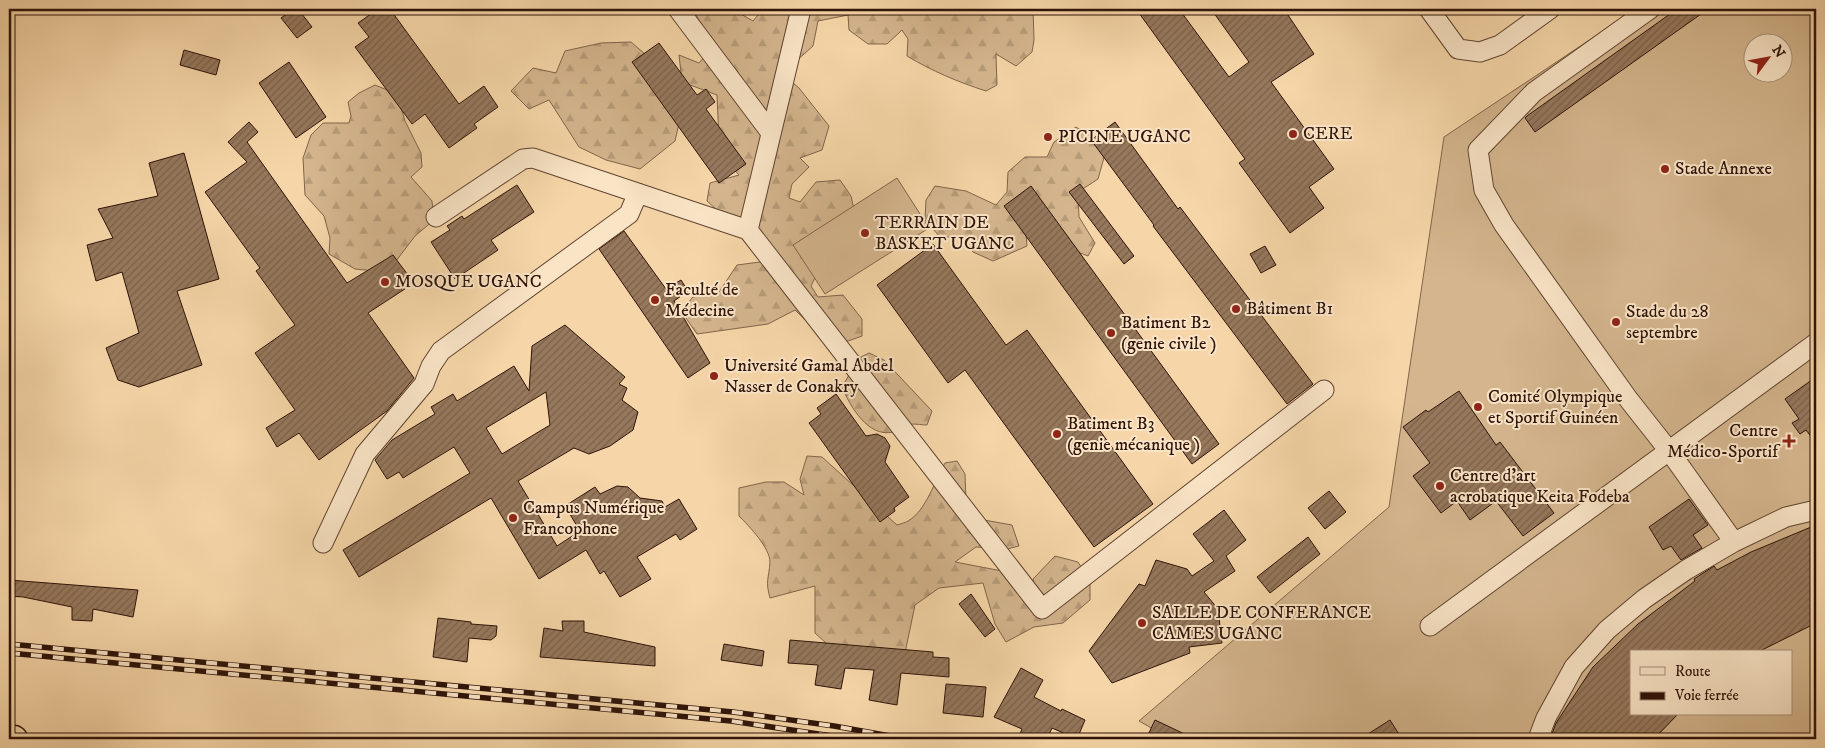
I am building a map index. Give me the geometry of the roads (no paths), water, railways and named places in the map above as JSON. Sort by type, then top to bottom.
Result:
[{"type":"highway","points":[[9,739],[14,739]]},
{"type":"lane","points":[[678,9],[771,133]]},
{"type":"lane","points":[[748,230],[801,9]]},
{"type":"lane","points":[[1430,9],[1458,49],[1480,52],[1500,45],[1550,9]]},
{"type":"lane","points":[[1650,9],[1534,92],[1478,150],[1484,190],[1504,225],[1629,400],[1670,452],[1734,542]]},
{"type":"lane","points":[[436,217],[523,159],[533,158],[748,230],[1042,609],[1324,390]]},
{"type":"lane","points":[[323,543],[365,454],[424,384],[431,366],[440,352],[629,214],[638,193]]},
{"type":"lane","points":[[1430,626],[1670,452],[1816,343]]},
{"type":"lane","points":[[1538,739],[1546,718],[1574,668],[1607,630],[1644,599],[1686,570],[1734,542],[1786,517],[1816,510]]},
{"type":"railway","points":[[9,644],[733,712],[834,726],[907,739]]},
{"type":"railway","points":[[9,653],[731,721],[852,739]]},
{"type":"place","name":"CERE","points":[[1293,134]]},
{"type":"place","name":"PICINE UGANC","points":[[1048,137]]},
{"type":"place","name":"Stade Annexe","points":[[1665,169]]},
{"type":"place","name":"TERRAIN DE BASKET UGANC","points":[[865,233]]},
{"type":"place","name":"MOSQUE UGANC","points":[[385,282]]},
{"type":"place","name":"Faculté de Médecine","points":[[655,300]]},
{"type":"place","name":"Bâtiment B1","points":[[1236,309]]},
{"type":"place","name":"Stade du 28 septembre","points":[[1616,322]]},
{"type":"place","name":"Batiment B2 (genie civile )","points":[[1111,333]]},
{"type":"place","name":"Université Gamal Abdel Nasser de Conakry","points":[[714,376]]},
{"type":"place","name":"Comité Olympique et Sportif Guinéen","points":[[1478,407]]},
{"type":"place","name":"Batiment B3 (genie mécanique )","points":[[1057,434]]},
{"type":"place","name":"Centre Médico-Sportif","points":[[1789,441]]},
{"type":"place","name":"Centre d'art acrobatique Keita Fodeba","points":[[1440,486]]},
{"type":"place","name":"Campus Numérique Francophone","points":[[513,518]]},
{"type":"place","name":"SALLE DE CONFERANCE CAMES UGANC","points":[[1142,623]]}]
